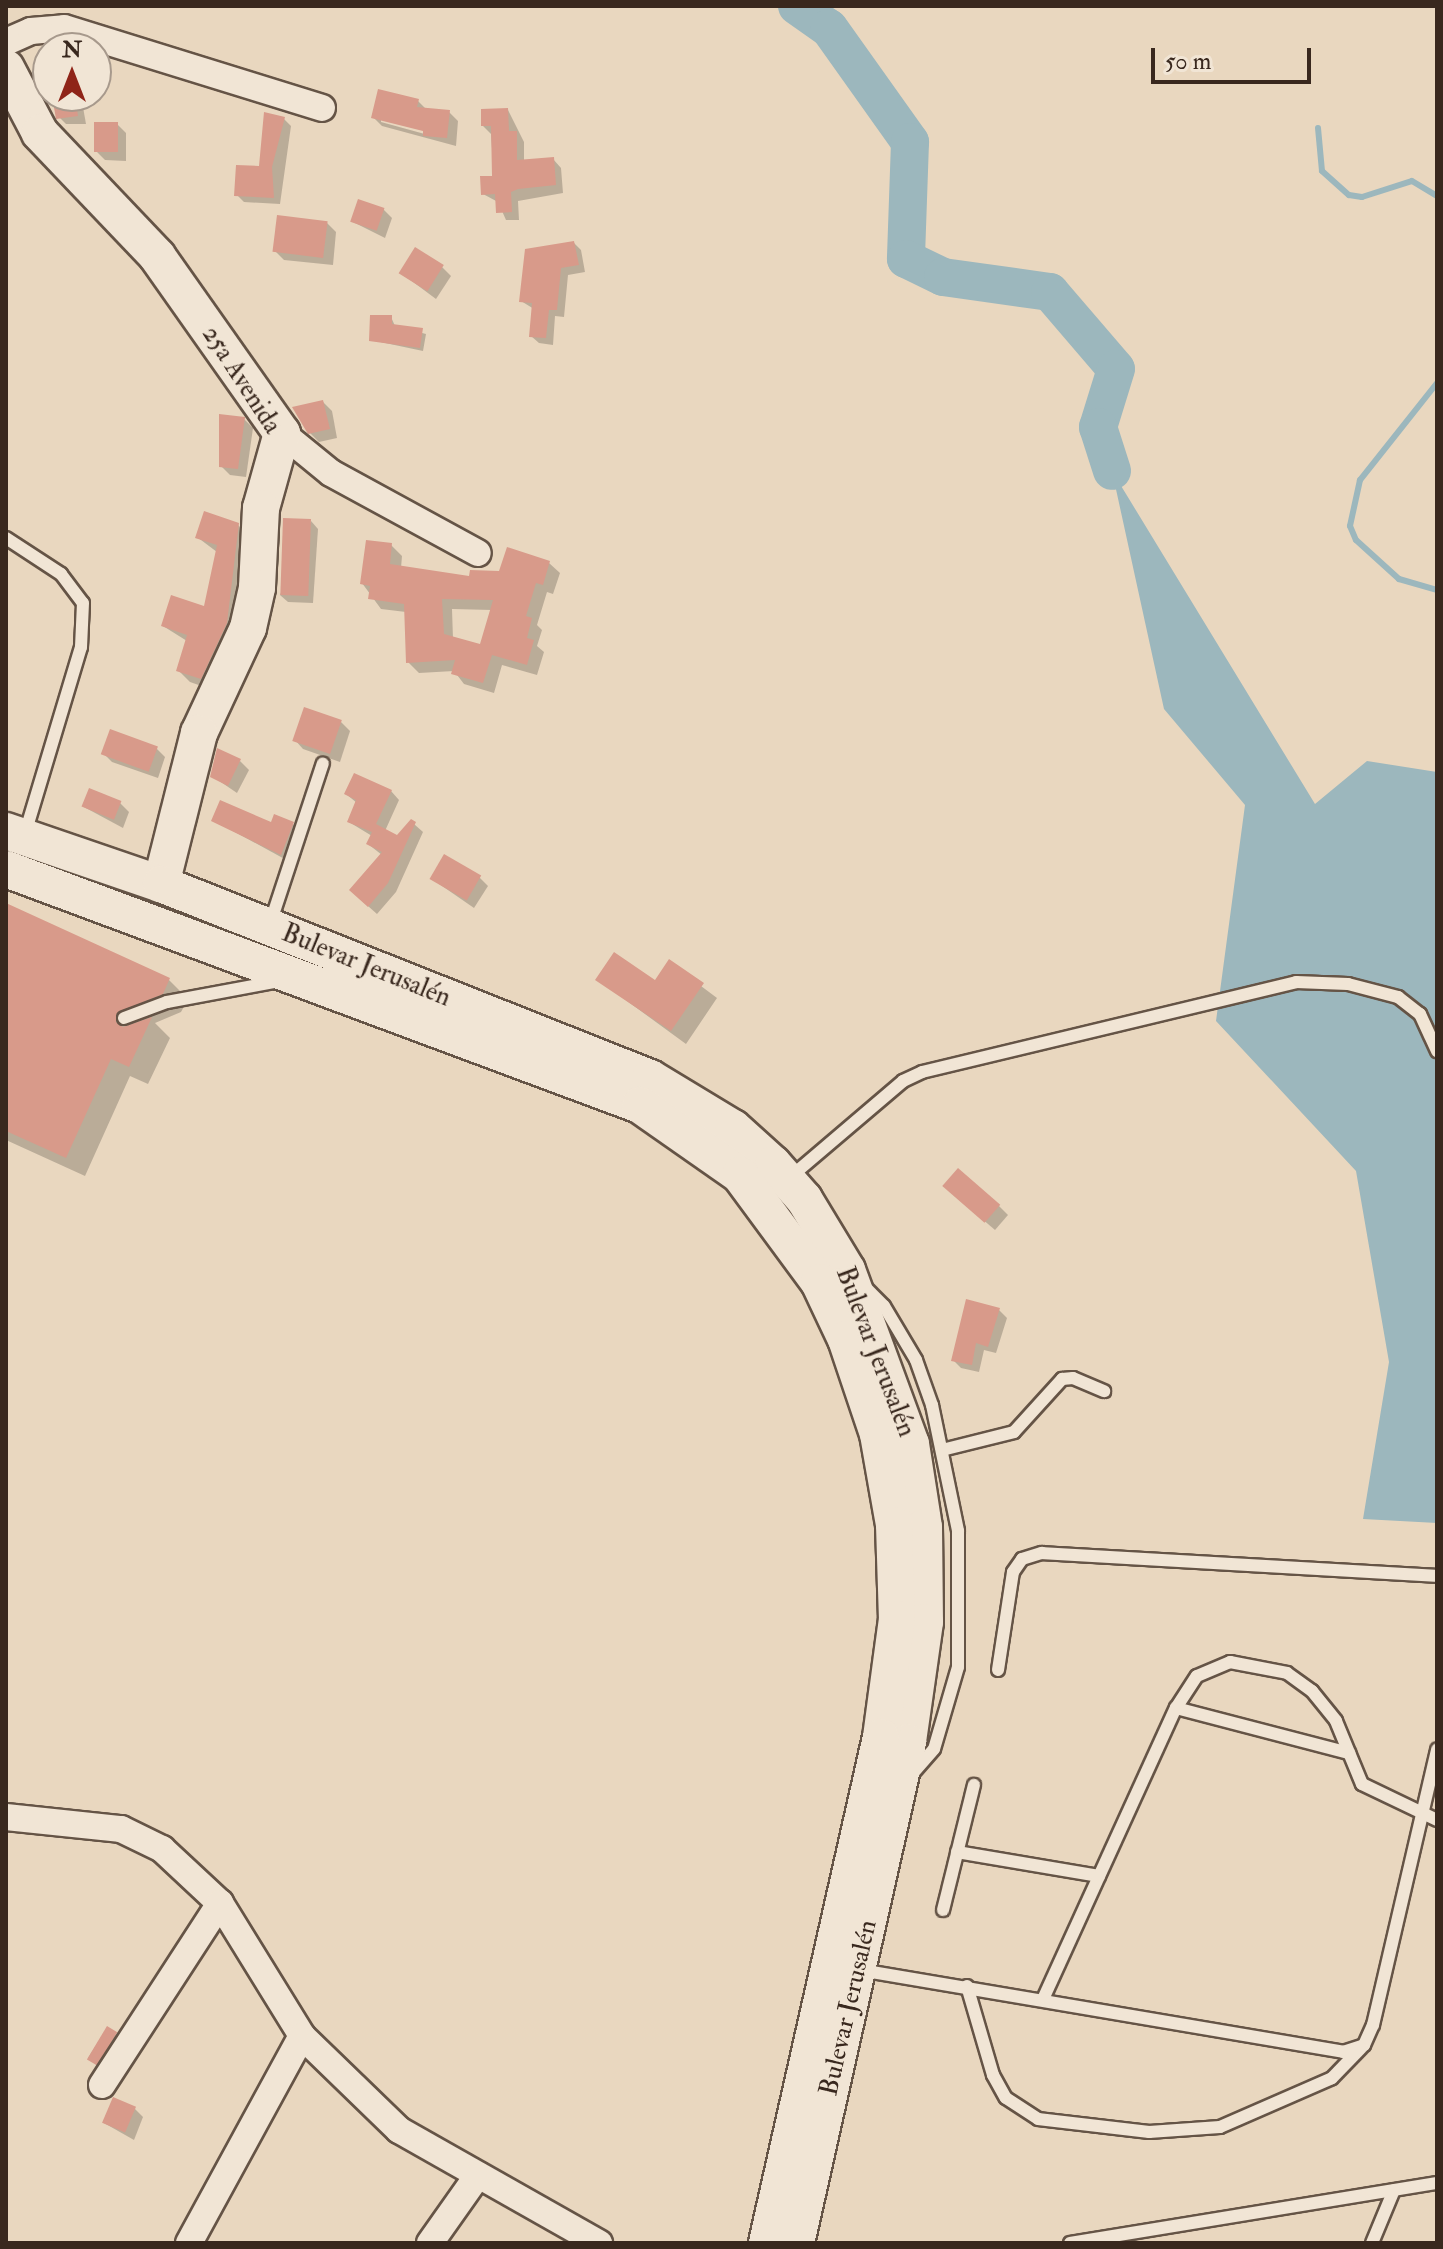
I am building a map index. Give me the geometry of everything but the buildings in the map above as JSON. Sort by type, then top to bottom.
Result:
[{"type":"main road","name":"25a Avenida","points":[[6,68],[40,133],[157,256],[282,433],[261,508],[257,588],[248,628],[199,733],[161,884]]},
{"type":"main road","name":"Bulevar Jerusalén","points":[[15,834],[161,884],[650,1078],[733,1128],[774,1191],[819,1282],[863,1386],[888,1479],[897,1570],[894,1659],[881,1737],[767,2243]]},
{"type":"main road","name":"Bulevar Jerusalén","points":[[6,869],[640,1105],[740,1175],[774,1191],[847,1270],[908,1433],[924,1527],[921,1660],[898,1790],[796,2243]]},
{"type":"street","points":[[6,42],[31,31],[64,28],[322,108]]},
{"type":"street","points":[[282,433],[331,473],[478,553]]},
{"type":"street","points":[[6,1817],[121,1829],[162,1849],[220,1903],[302,2036],[399,2130],[599,2243]]},
{"type":"street","points":[[102,2085],[220,1903]]},
{"type":"street","points":[[189,2243],[302,2036]]},
{"type":"street","points":[[430,2243],[478,2175]]},
{"type":"lane","points":[[6,538],[61,574],[83,603],[81,647],[15,834]]},
{"type":"lane","points":[[269,927],[323,763]]},
{"type":"lane","points":[[124,1018],[167,1002],[302,977]]},
{"type":"lane","points":[[774,1191],[893,1089],[922,1072],[1296,982],[1348,984],[1398,997],[1420,1014],[1437,1051]]},
{"type":"lane","points":[[847,1270],[884,1306],[916,1360],[942,1450],[958,1531],[958,1667],[934,1749],[898,1790]]},
{"type":"lane","points":[[942,1450],[1014,1432],[1062,1379],[1073,1378],[1104,1391]]},
{"type":"lane","points":[[998,1670],[1013,1572],[1022,1559],[1042,1553],[1437,1576]]},
{"type":"lane","points":[[1044,1997],[1176,1708],[1197,1676],[1230,1662],[1259,1664],[1287,1673],[1312,1691],[1336,1721],[1362,1784],[1421,1815],[1437,1820]]},
{"type":"lane","points":[[1176,1708],[1349,1753]]},
{"type":"lane","points":[[967,1986],[993,2075],[1006,2098],[1038,2119],[1149,2132],[1220,2127],[1332,2078],[1364,2045],[1373,2025],[1437,1749]]},
{"type":"lane","points":[[943,1910],[974,1785]]},
{"type":"lane","points":[[957,1852],[1099,1876]]},
{"type":"lane","points":[[857,1969],[1044,1997],[1343,2052],[1364,2045]]},
{"type":"lane","points":[[1070,2243],[1437,2183]]},
{"type":"lane","points":[[1372,2243],[1394,2190]]},
{"type":"water","points":[[1112,471],[1315,804],[1367,761],[1437,772],[1437,1523],[1363,1519],[1389,1362],[1356,1171],[1216,1021],[1245,805],[1164,709]]},
{"type":"waterway","points":[[797,6],[829,28],[910,142],[906,259],[943,277],[1050,292],[1116,369],[1098,427],[1112,471]]},
{"type":"waterway","points":[[1318,128],[1322,171],[1349,195],[1362,197],[1412,181],[1437,196]]},
{"type":"waterway","points":[[1437,383],[1360,480],[1350,526],[1356,540],[1399,579],[1437,590]]}]
